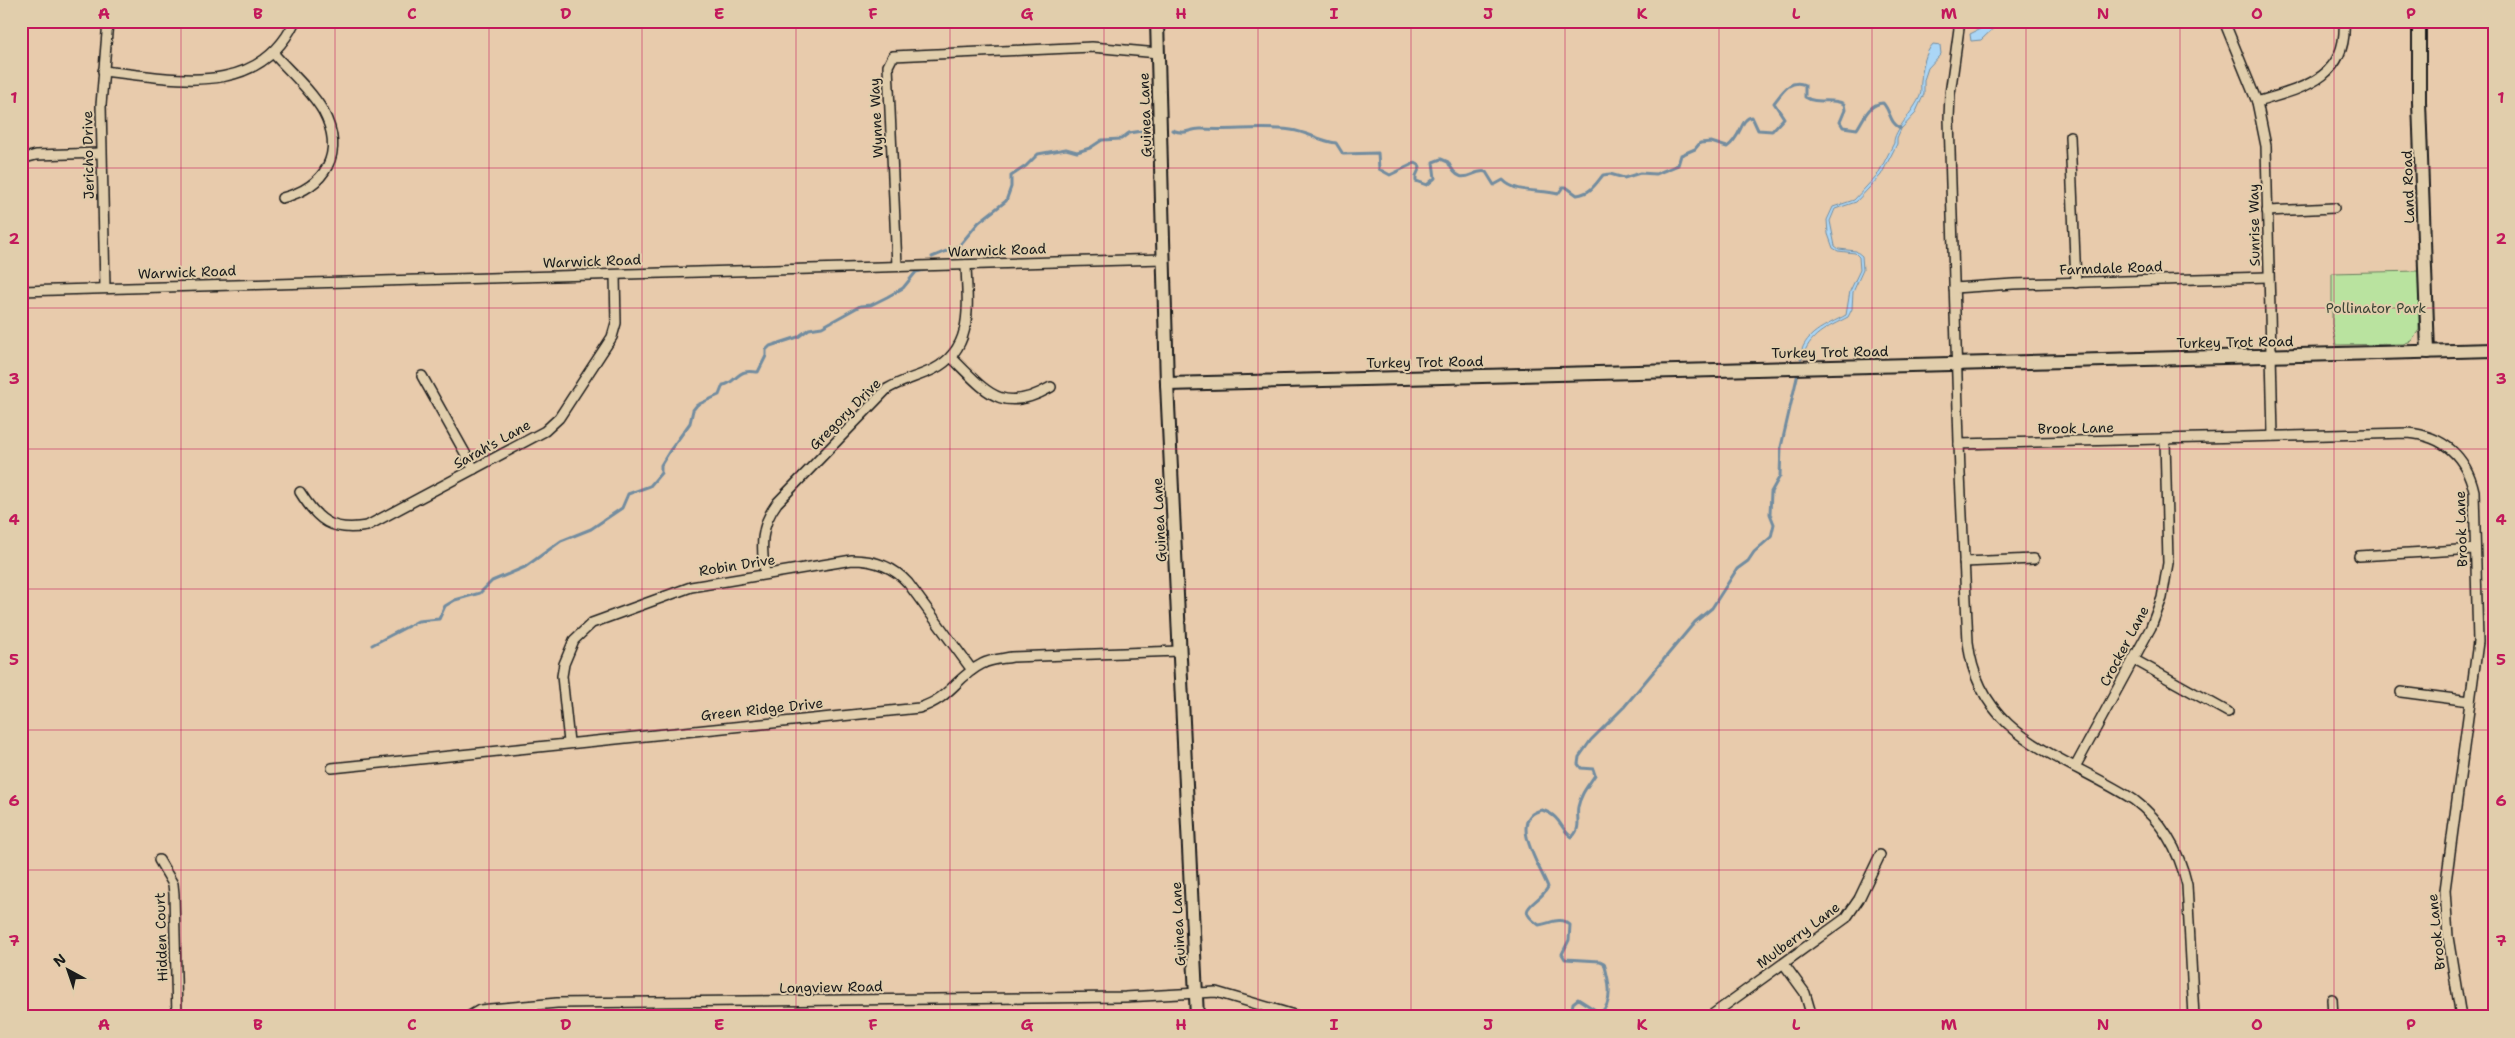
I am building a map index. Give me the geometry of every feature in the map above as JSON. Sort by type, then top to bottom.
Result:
[{"type":"street","name":"Jericho Drive","points":[[105,288],[100,105],[108,21]]},
{"type":"street","points":[[103,71],[208,80],[237,74],[273,53],[295,21]]},
{"type":"street","name":"Guinea Lane","points":[[1157,21],[1167,384],[1197,1017]]},
{"type":"street","points":[[1960,21],[1949,106],[1959,444],[1969,651],[1978,682],[1986,698],[2002,720],[2017,734],[2125,794],[2142,806],[2161,825],[2175,847],[2187,885],[2194,1017]]},
{"type":"street","name":"Sunrise Way","points":[[2224,21],[2257,102],[2266,146],[2273,436]]},
{"type":"street","points":[[2257,102],[2312,83],[2323,77],[2332,68],[2341,52],[2345,33],[2344,21]]},
{"type":"street","name":"Land Road","points":[[2419,21],[2419,102],[2428,352]]},
{"type":"street","name":"Wynne Way","points":[[897,266],[888,66],[893,56],[1092,47],[1158,53]]},
{"type":"street","points":[[273,53],[322,110],[331,134],[331,156],[325,172],[309,188],[282,198]]},
{"type":"street","points":[[2070,136],[2076,283]]},
{"type":"street","points":[[21,159],[36,155],[101,153]]},
{"type":"street","points":[[2267,211],[2334,208]]},
{"type":"street","name":"Warwick Road","points":[[21,291],[1164,259]]},
{"type":"street","name":"Gregory Drive","points":[[765,574],[762,534],[765,523],[777,503],[887,389],[906,379],[936,369],[950,357],[964,334],[967,323],[966,265]]},
{"type":"street","name":"Sarah's Lane","points":[[300,492],[318,517],[334,526],[355,528],[373,524],[545,431],[559,418],[612,337],[616,323],[615,275]]},
{"type":"street","name":"Farmdale Road","points":[[1954,288],[2268,277]]},
{"type":"street","name":"Turkey Trot Road","points":[[1167,384],[2494,350]]},
{"type":"street","points":[[950,357],[982,387],[1004,399],[1014,401],[1031,398],[1051,387]]},
{"type":"street","points":[[422,376],[474,469]]},
{"type":"street","name":"Brook Lane","points":[[1959,444],[2408,433],[2434,438],[2446,444],[2462,461],[2471,477],[2474,491],[2478,633],[2445,890],[2448,937],[2461,1017]]},
{"type":"street","name":"Crocker Lane","points":[[2075,767],[2159,608],[2167,578],[2165,439]]},
{"type":"street","points":[[2359,556],[2475,549]]},
{"type":"street","points":[[1964,562],[2034,559]]},
{"type":"street","name":"Robin Drive","points":[[569,742],[562,676],[568,650],[582,631],[601,619],[691,587],[852,560],[865,560],[885,566],[908,583],[972,670]]},
{"type":"street","name":"Green Ridge Drive","points":[[332,768],[569,742],[919,708],[943,698],[972,670],[991,660],[1012,657],[1179,651]]},
{"type":"street","points":[[2133,659],[2228,712]]},
{"type":"street","points":[[2400,692],[2470,701]]},
{"type":"street","name":"Mulberry Lane","points":[[1709,1017],[1846,918],[1859,899],[1880,855]]},
{"type":"street","name":"Hidden Court","points":[[159,860],[173,884],[177,1017]]},
{"type":"street","points":[[1784,964],[1805,993],[1812,1017]]},
{"type":"street","name":"Longview Road","points":[[468,1017],[480,1010],[558,1004],[1125,997],[1216,992],[1302,1017]]},
{"type":"street","points":[[2332,999],[2333,1017]]},
{"type":"green space","name":"Pollinator Park","points":[[2418,271],[2419,330],[2411,341],[2403,344],[2336,345],[2332,324],[2332,273]]},
{"type":"water","points":[[1996,21],[2001,21],[1981,40],[1971,41],[1970,34]]},
{"type":"water","points":[[1933,44],[1940,45],[1941,54],[1928,68],[1924,80],[1924,94],[1915,114],[1901,129],[1897,138],[1897,144],[1881,175],[1856,202],[1835,209],[1830,221],[1835,246],[1839,249],[1856,251],[1862,256],[1863,270],[1853,292],[1852,309],[1848,317],[1814,338],[1805,350],[1802,359],[1800,359],[1805,343],[1816,331],[1846,315],[1850,291],[1860,270],[1859,257],[1855,253],[1838,251],[1833,248],[1828,234],[1827,220],[1833,207],[1854,200],[1878,174],[1900,127],[1920,96],[1924,61]]},
{"type":"waterway","points":[[1172,130],[1177,132],[1198,129],[1269,128],[1291,130],[1336,143],[1343,154],[1378,153],[1379,169],[1390,175],[1415,163],[1420,167],[1416,181],[1427,185],[1435,178],[1433,162],[1441,159],[1448,162],[1453,171],[1462,177],[1486,172],[1494,185],[1503,180],[1522,189],[1558,194],[1563,187],[1566,187],[1577,195],[1589,190],[1603,175],[1610,174],[1624,178],[1640,173],[1656,174],[1678,165],[1681,155],[1695,149],[1700,143],[1711,142],[1727,147],[1736,138],[1748,118],[1752,117],[1758,130],[1772,131],[1784,118],[1774,103],[1783,91],[1795,83],[1805,85],[1805,97],[1844,104],[1845,110],[1840,122],[1843,127],[1857,129],[1870,109],[1883,103],[1896,126],[1900,128]]},
{"type":"waterway","points":[[932,257],[959,246],[979,222],[1006,201],[1011,187],[1011,176],[1026,166],[1038,154],[1066,149],[1077,152],[1090,148],[1102,140],[1121,139],[1129,133],[1142,131]]},
{"type":"waterway","points":[[372,645],[418,621],[439,619],[445,606],[455,600],[480,593],[492,581],[525,567],[561,541],[591,529],[622,508],[628,494],[650,486],[661,473],[661,465],[690,423],[693,410],[697,405],[719,395],[723,385],[729,383],[742,373],[758,372],[766,356],[766,350],[770,346],[798,337],[809,329],[822,327],[860,306],[871,305],[903,288],[916,272],[930,269]]},
{"type":"waterway","points":[[1581,1017],[1572,1009],[1573,1003],[1578,999],[1600,1013],[1608,1003],[1609,989],[1604,963],[1600,961],[1565,959],[1562,954],[1569,940],[1570,925],[1562,921],[1539,925],[1528,914],[1530,906],[1548,887],[1529,844],[1526,832],[1527,822],[1532,815],[1542,810],[1554,816],[1572,837],[1575,834],[1578,826],[1579,802],[1595,775],[1593,769],[1581,768],[1578,764],[1579,757],[1591,740],[1624,707],[1695,622],[1712,608],[1737,569],[1748,561],[1754,552],[1771,537],[1774,524],[1770,514],[1771,492],[1780,476],[1781,447],[1798,373]]}]
